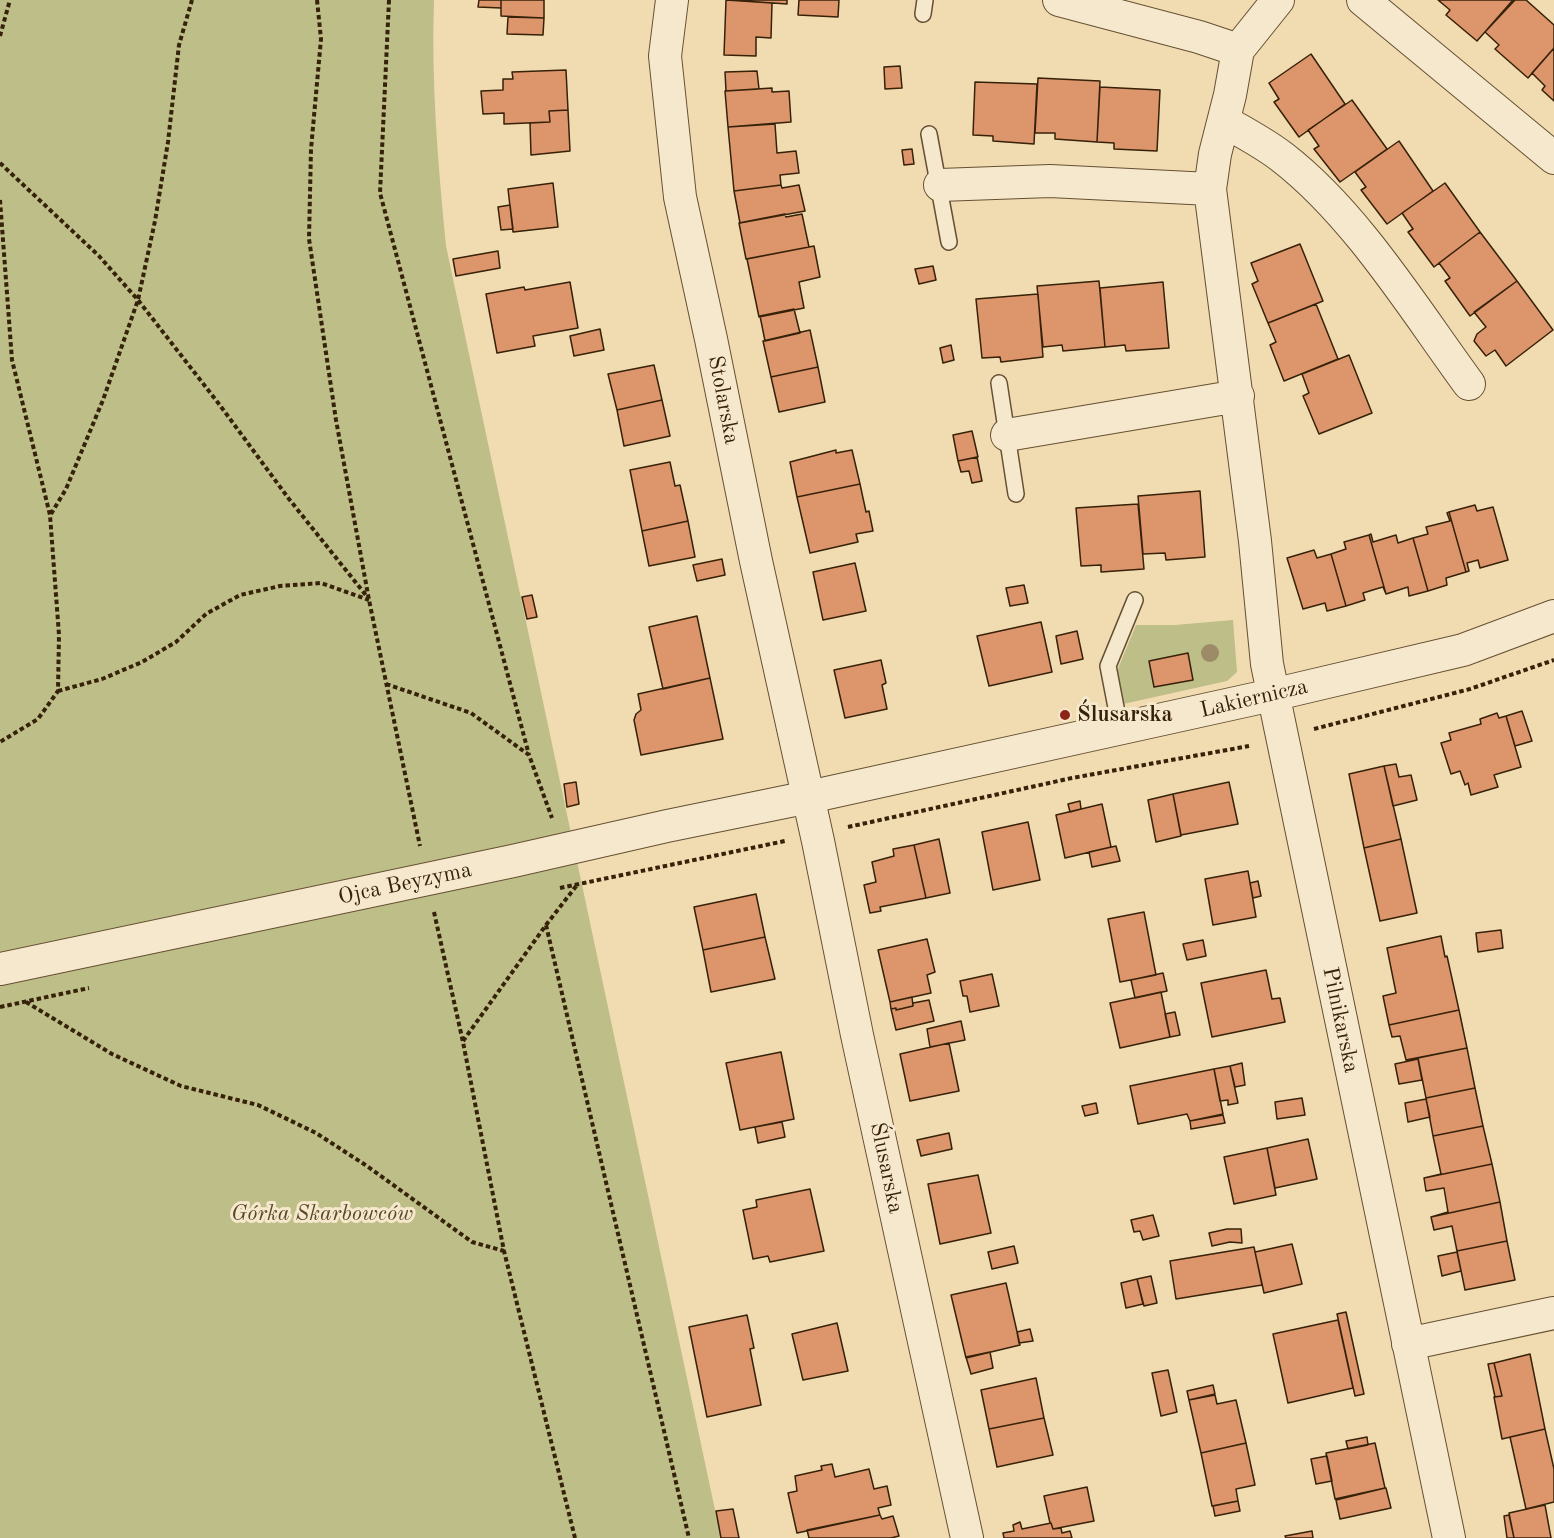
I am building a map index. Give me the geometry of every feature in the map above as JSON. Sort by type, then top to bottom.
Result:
[{"type":"street","name":"Stolarska","points":[[672,0],[666,56],[680,197],[756,561],[809,797]]},
{"type":"street","points":[[1059,0],[1199,37],[1238,50],[1278,0]]},
{"type":"street","points":[[1363,0],[1554,158]]},
{"type":"street","name":"Pilnikarska","points":[[1238,50],[1224,122],[1215,154],[1210,189],[1238,396],[1267,664],[1449,1538]]},
{"type":"street","points":[[1224,122],[1261,142],[1284,158],[1357,231],[1469,384]]},
{"type":"street","points":[[940,185],[1050,181],[1210,189]]},
{"type":"street","points":[[1007,435],[1238,396]]},
{"type":"street","name":"Lakiernicza","points":[[809,797],[1272,695],[1462,650],[1554,616]]},
{"type":"street","name":"Ojca Beyzyma","points":[[0,969],[427,879],[667,825],[809,797]]},
{"type":"street","name":"Ślusarska","points":[[809,797],[857,1035],[967,1538]]},
{"type":"street","points":[[1408,1344],[1554,1313]]},
{"type":"lane","points":[[929,134],[949,242]]},
{"type":"lane","points":[[999,383],[1016,494]]},
{"type":"lane","points":[[1120,728],[1108,666],[1135,600]]},
{"type":"path","points":[[0,36],[10,0]]},
{"type":"path","points":[[50,515],[66,489],[103,400],[138,300],[155,221],[168,142],[179,45],[192,0]]},
{"type":"path","points":[[317,0],[321,39],[311,149],[309,239],[336,420],[369,600],[463,1041],[504,1251],[574,1538]]},
{"type":"path","points":[[389,0],[380,193],[529,755],[556,828],[561,850]]},
{"type":"path","points":[[0,163],[99,256],[138,300],[369,600]]},
{"type":"path","points":[[0,200],[12,360],[50,515],[59,635],[58,691],[38,718],[0,742]]},
{"type":"path","points":[[58,691],[102,679],[142,662],[177,642],[206,614],[240,595],[280,586],[321,583],[369,600]]},
{"type":"path","points":[[1307,732],[1332,723],[1470,688],[1554,660]]},
{"type":"path","points":[[386,684],[471,713],[529,755]]},
{"type":"path","points":[[841,828],[1072,778],[1258,745]]},
{"type":"path","points":[[463,1041],[577,885]]},
{"type":"path","points":[[546,925],[689,1538]]},
{"type":"path","points":[[26,1002],[112,1054],[161,1077],[181,1086],[258,1105],[316,1133],[367,1166],[472,1242],[504,1251]]},
{"type":"green space","name":"Górka Skarbowców","points":[[0,0],[434,0],[434,92],[446,246],[721,1538],[0,1538]]},
{"type":"green space","points":[[1233,620],[1237,672],[1227,681],[1123,704],[1117,671],[1136,625],[1175,625]]},
{"type":"building","points":[[479,0],[501,0],[501,8],[478,7]]},
{"type":"building","points":[[501,0],[544,0],[544,18],[501,16]]},
{"type":"building","points":[[726,0],[772,3],[771,38],[756,37],[756,56],[724,55]]},
{"type":"building","points":[[730,0],[787,0],[787,4]]},
{"type":"building","points":[[799,0],[839,0],[838,17],[798,15]]},
{"type":"building","points":[[1438,0],[1513,0],[1477,41],[1446,15],[1450,10]]},
{"type":"building","points":[[1515,0],[1526,0],[1554,25],[1554,48],[1528,78],[1495,49],[1499,45],[1485,32]]},
{"type":"building","points":[[508,17],[544,18],[543,35],[507,34]]},
{"type":"building","points":[[1554,48],[1554,101],[1542,90],[1545,86],[1532,73]]},
{"type":"building","points":[[1311,54],[1345,104],[1299,137],[1274,102],[1279,99],[1269,83]]},
{"type":"building","points":[[900,66],[902,88],[885,89],[884,67]]},
{"type":"building","points":[[566,70],[568,110],[549,111],[550,122],[504,124],[504,113],[483,114],[481,91],[503,90],[503,79],[513,79],[512,72]]},
{"type":"building","points":[[757,71],[759,89],[726,91],[725,72]]},
{"type":"building","points":[[1038,78],[1100,81],[1097,142],[1055,139],[1055,133],[1035,133]]},
{"type":"building","points":[[975,82],[1037,84],[1034,144],[993,141],[993,136],[973,135]]},
{"type":"building","points":[[1100,87],[1160,90],[1157,151],[1114,149],[1114,143],[1097,142]]},
{"type":"building","points":[[772,88],[772,92],[789,91],[791,122],[728,127],[725,91]]},
{"type":"building","points":[[1352,100],[1387,149],[1340,182],[1314,149],[1319,146],[1308,130]]},
{"type":"building","points":[[568,110],[570,151],[531,155],[530,123],[550,122],[549,111]]},
{"type":"building","points":[[775,124],[777,153],[796,151],[799,173],[780,175],[781,185],[734,191],[728,127]]},
{"type":"building","points":[[1399,141],[1433,191],[1387,224],[1361,190],[1366,187],[1355,172]]},
{"type":"building","points":[[912,149],[914,164],[904,165],[902,150]]},
{"type":"building","points":[[553,183],[558,227],[513,232],[508,189]]},
{"type":"building","points":[[1445,183],[1480,232],[1434,267],[1408,232],[1413,229],[1402,213]]},
{"type":"building","points":[[781,185],[782,188],[799,185],[805,211],[740,223],[734,191]]},
{"type":"building","points":[[510,205],[513,229],[501,230],[498,207]]},
{"type":"building","points":[[785,214],[786,217],[802,214],[809,247],[746,259],[739,223]]},
{"type":"building","points":[[1480,232],[1517,281],[1470,316],[1445,281],[1450,278],[1439,263]]},
{"type":"building","points":[[1300,244],[1323,301],[1268,323],[1252,284],[1258,281],[1251,263]]},
{"type":"building","points":[[814,246],[820,277],[799,282],[804,308],[759,317],[747,259]]},
{"type":"building","points":[[498,251],[500,268],[456,276],[453,259]]},
{"type":"building","points":[[933,266],[936,280],[919,284],[915,269]]},
{"type":"building","points":[[1099,281],[1105,347],[1063,351],[1062,345],[1043,347],[1037,286]]},
{"type":"building","points":[[1517,281],[1553,330],[1506,366],[1495,350],[1486,356],[1474,341],[1477,334],[1486,327],[1474,312]]},
{"type":"building","points":[[570,282],[578,328],[533,336],[535,346],[497,353],[486,294]]},
{"type":"building","points":[[1163,282],[1169,348],[1126,351],[1125,345],[1105,347],[1100,288]]},
{"type":"building","points":[[1038,294],[1043,357],[1001,362],[1000,357],[982,358],[976,299]]},
{"type":"building","points":[[1316,304],[1338,359],[1284,381],[1270,345],[1276,342],[1268,323]]},
{"type":"building","points":[[794,309],[800,333],[765,341],[760,316]]},
{"type":"building","points":[[600,329],[604,350],[574,356],[570,336]]},
{"type":"building","points":[[810,330],[818,367],[771,377],[763,341]]},
{"type":"building","points":[[951,345],[954,360],[943,363],[940,348]]},
{"type":"building","points":[[1349,355],[1372,413],[1319,434],[1303,396],[1309,393],[1302,374]]},
{"type":"building","points":[[654,365],[662,400],[617,410],[608,374]]},
{"type":"building","points":[[818,367],[825,402],[779,412],[771,377]]},
{"type":"building","points":[[662,400],[670,436],[624,446],[617,410]]},
{"type":"building","points":[[972,431],[978,457],[958,461],[953,435]]},
{"type":"building","points":[[836,450],[836,453],[852,450],[860,484],[797,497],[790,462]]},
{"type":"building","points":[[977,457],[982,481],[972,483],[969,471],[961,472],[958,461]]},
{"type":"building","points":[[670,462],[675,486],[680,485],[688,521],[642,531],[630,470]]},
{"type":"building","points":[[860,484],[873,531],[856,534],[858,542],[810,553],[797,497]]},
{"type":"building","points":[[1200,491],[1205,557],[1166,560],[1165,553],[1143,554],[1138,496]]},
{"type":"building","points":[[1138,504],[1144,569],[1101,572],[1101,565],[1081,566],[1076,508]]},
{"type":"building","points":[[1475,505],[1477,511],[1493,507],[1508,560],[1480,568],[1478,560],[1467,563],[1469,571],[1466,572],[1449,512]]},
{"type":"building","points":[[1449,512],[1466,572],[1446,578],[1447,585],[1428,591],[1413,538],[1428,534],[1426,527],[1450,521],[1447,513]]},
{"type":"building","points":[[688,521],[695,557],[649,566],[642,531]]},
{"type":"building","points":[[1371,534],[1373,542],[1396,535],[1398,543],[1413,538],[1428,591],[1409,596],[1408,587],[1386,594],[1369,535]]},
{"type":"building","points":[[1369,535],[1386,594],[1383,587],[1376,589],[1363,593],[1365,600],[1346,606],[1331,554],[1346,549],[1344,542]]},
{"type":"building","points":[[1314,550],[1317,558],[1331,554],[1346,606],[1327,611],[1325,603],[1303,609],[1287,558]]},
{"type":"building","points":[[722,559],[725,575],[697,581],[693,565]]},
{"type":"building","points":[[855,563],[866,611],[823,620],[813,572]]},
{"type":"building","points":[[1024,585],[1028,603],[1010,606],[1006,588]]},
{"type":"building","points":[[532,595],[537,617],[527,619],[522,597]]},
{"type":"building","points":[[697,616],[710,678],[663,689],[649,627]]},
{"type":"building","points":[[1041,622],[1052,672],[989,686],[977,636]]},
{"type":"building","points":[[1077,631],[1083,659],[1061,664],[1056,636]]},
{"type":"building","points":[[1188,653],[1193,680],[1154,687],[1149,661]]},
{"type":"building","points":[[881,660],[886,683],[882,685],[887,709],[845,718],[834,670]]},
{"type":"building","points":[[710,678],[723,739],[641,755],[634,720],[636,714],[641,710],[638,694]]},
{"type":"building","points":[[1522,711],[1532,741],[1515,746],[1506,716]]},
{"type":"building","points":[[1497,713],[1499,718],[1506,716],[1521,767],[1494,775],[1498,787],[1471,795],[1468,783],[1465,785],[1460,771],[1451,774],[1441,743],[1451,740],[1449,733],[1481,724],[1480,719]]},
{"type":"building","points":[[1396,764],[1399,777],[1411,775],[1417,800],[1393,806],[1384,766]]},
{"type":"building","points":[[1384,766],[1401,839],[1364,848],[1349,774]]},
{"type":"building","points":[[576,782],[579,804],[567,807],[564,784]]},
{"type":"building","points":[[1229,782],[1238,824],[1181,835],[1173,794]]},
{"type":"building","points":[[1173,794],[1181,836],[1156,842],[1148,800]]},
{"type":"building","points":[[1080,801],[1081,809],[1070,812],[1068,804]]},
{"type":"building","points":[[1102,804],[1111,847],[1065,858],[1056,815]]},
{"type":"building","points":[[1028,822],[1040,880],[993,890],[982,832]]},
{"type":"building","points":[[939,839],[950,893],[926,898],[914,845]]},
{"type":"building","points":[[1401,839],[1417,913],[1380,921],[1364,848]]},
{"type":"building","points":[[914,845],[926,898],[880,907],[881,911],[870,913],[864,885],[876,882],[872,862],[894,856],[893,849]]},
{"type":"building","points":[[1116,846],[1120,861],[1092,867],[1089,852]]},
{"type":"building","points":[[1248,871],[1256,917],[1213,925],[1205,879]]},
{"type":"building","points":[[1258,881],[1261,896],[1253,898],[1250,883]]},
{"type":"building","points":[[756,894],[765,937],[703,950],[694,907]]},
{"type":"building","points":[[1144,912],[1156,975],[1120,982],[1108,919]]},
{"type":"building","points":[[1501,930],[1503,948],[1478,952],[1476,933]]},
{"type":"building","points":[[1441,936],[1459,1010],[1389,1025],[1383,996],[1396,993],[1387,948]]},
{"type":"building","points":[[765,937],[775,979],[711,992],[703,950]]},
{"type":"building","points":[[927,939],[935,972],[927,975],[931,993],[890,1002],[878,950]]},
{"type":"building","points":[[1203,940],[1206,956],[1187,960],[1183,944]]},
{"type":"building","points":[[1266,970],[1272,999],[1280,998],[1285,1022],[1212,1037],[1201,983]]},
{"type":"building","points":[[1163,973],[1167,991],[1135,998],[1131,980]]},
{"type":"building","points":[[992,974],[999,1006],[970,1012],[967,996],[963,996],[960,981]]},
{"type":"building","points":[[1161,992],[1170,1037],[1120,1048],[1110,1003]]},
{"type":"building","points":[[912,997],[913,1006],[891,1009],[890,1002]]},
{"type":"building","points":[[929,1000],[934,1021],[896,1030],[891,1009],[913,1006],[913,1003]]},
{"type":"building","points":[[1459,1010],[1467,1048],[1406,1060],[1400,1036],[1392,1037],[1389,1025]]},
{"type":"building","points":[[1175,1012],[1180,1035],[1170,1037],[1165,1014]]},
{"type":"building","points":[[961,1021],[965,1040],[930,1047],[927,1029]]},
{"type":"building","points":[[949,1043],[959,1091],[910,1101],[900,1054]]},
{"type":"building","points":[[1467,1048],[1475,1088],[1426,1098],[1418,1058]]},
{"type":"building","points":[[781,1052],[794,1119],[740,1130],[726,1063]]},
{"type":"building","points":[[1418,1059],[1422,1080],[1399,1084],[1395,1064]]},
{"type":"building","points":[[1242,1063],[1245,1085],[1235,1087],[1230,1066]]},
{"type":"building","points":[[1230,1066],[1238,1103],[1228,1105],[1228,1100],[1220,1101],[1214,1069]]},
{"type":"building","points":[[1214,1069],[1223,1114],[1190,1121],[1187,1114],[1138,1124],[1130,1086]]},
{"type":"building","points":[[1475,1088],[1483,1126],[1433,1136],[1426,1098]]},
{"type":"building","points":[[1302,1098],[1305,1115],[1277,1119],[1275,1102]]},
{"type":"building","points":[[1426,1099],[1430,1117],[1408,1122],[1405,1103]]},
{"type":"building","points":[[1096,1103],[1098,1113],[1085,1116],[1082,1106]]},
{"type":"building","points":[[1223,1115],[1225,1123],[1191,1129],[1190,1121]]},
{"type":"building","points":[[782,1122],[785,1137],[758,1143],[755,1127]]},
{"type":"building","points":[[1483,1126],[1492,1164],[1424,1178],[1441,1174],[1433,1136]]},
{"type":"building","points":[[949,1133],[952,1149],[921,1156],[917,1140]]},
{"type":"building","points":[[1308,1139],[1317,1179],[1275,1188],[1267,1148]]},
{"type":"building","points":[[1267,1148],[1276,1195],[1234,1204],[1224,1157]]},
{"type":"building","points":[[1492,1164],[1500,1202],[1431,1217],[1448,1212],[1444,1188],[1426,1191],[1424,1178]]},
{"type":"building","points":[[978,1175],[991,1233],[940,1244],[928,1184]]},
{"type":"building","points":[[810,1189],[824,1251],[770,1262],[768,1256],[753,1259],[743,1210],[757,1207],[756,1200]]},
{"type":"building","points":[[1500,1202],[1507,1241],[1457,1251],[1452,1226],[1434,1230],[1431,1217]]},
{"type":"building","points":[[1153,1215],[1159,1236],[1143,1240],[1140,1231],[1134,1232],[1131,1220]]},
{"type":"building","points":[[1241,1229],[1242,1243],[1230,1242],[1212,1246],[1209,1233]]},
{"type":"building","points":[[1507,1241],[1515,1280],[1465,1290],[1457,1251]]},
{"type":"building","points":[[1292,1244],[1302,1284],[1264,1293],[1255,1252]]},
{"type":"building","points":[[1014,1246],[1018,1263],[992,1269],[988,1252]]},
{"type":"building","points":[[1254,1247],[1262,1285],[1176,1299],[1170,1261]]},
{"type":"building","points":[[1457,1252],[1461,1271],[1442,1276],[1438,1256]]},
{"type":"building","points":[[1151,1276],[1157,1303],[1144,1306],[1137,1279]]},
{"type":"building","points":[[1137,1279],[1143,1304],[1126,1308],[1121,1283]]},
{"type":"building","points":[[1006,1283],[1020,1345],[966,1358],[951,1295]]},
{"type":"building","points":[[1346,1312],[1364,1394],[1355,1396],[1337,1314]]},
{"type":"building","points":[[747,1315],[754,1348],[750,1349],[761,1405],[707,1417],[689,1327]]},
{"type":"building","points":[[1338,1320],[1353,1388],[1288,1403],[1273,1334]]},
{"type":"building","points":[[837,1323],[848,1371],[803,1380],[792,1334]]},
{"type":"building","points":[[1030,1329],[1033,1341],[1019,1343],[1017,1332]]},
{"type":"building","points":[[990,1352],[993,1368],[971,1374],[966,1357]]},
{"type":"building","points":[[1530,1354],[1545,1429],[1502,1439],[1494,1397],[1502,1396],[1494,1363]]},
{"type":"building","points":[[1494,1363],[1502,1396],[1495,1397],[1488,1364]]},
{"type":"building","points":[[1168,1370],[1177,1412],[1161,1416],[1152,1373]]},
{"type":"building","points":[[1036,1378],[1044,1418],[989,1429],[981,1390]]},
{"type":"building","points":[[1213,1385],[1215,1394],[1189,1400],[1187,1391]]},
{"type":"building","points":[[1215,1395],[1217,1404],[1236,1400],[1246,1443],[1201,1453],[1189,1400]]},
{"type":"building","points":[[1044,1418],[1053,1455],[997,1467],[989,1429]]},
{"type":"building","points":[[1545,1429],[1554,1469],[1554,1502],[1526,1509],[1510,1437]]},
{"type":"building","points":[[1367,1437],[1368,1445],[1348,1449],[1346,1441]]},
{"type":"building","points":[[1246,1443],[1255,1485],[1236,1489],[1238,1501],[1212,1506],[1201,1453]]},
{"type":"building","points":[[1375,1443],[1385,1488],[1335,1499],[1326,1453]]},
{"type":"building","points":[[1327,1456],[1332,1481],[1316,1484],[1311,1459]]},
{"type":"building","points":[[832,1464],[835,1477],[869,1469],[874,1489],[887,1486],[891,1505],[878,1508],[880,1515],[797,1533],[788,1493],[797,1491],[795,1476],[822,1470],[821,1466]]},
{"type":"building","points":[[1087,1487],[1094,1521],[1053,1529],[1044,1496]]},
{"type":"building","points":[[1386,1488],[1391,1508],[1340,1519],[1336,1500]]},
{"type":"building","points":[[1238,1501],[1240,1511],[1215,1516],[1213,1506]]},
{"type":"building","points":[[1545,1505],[1551,1538],[1514,1538],[1509,1513]]},
{"type":"building","points":[[733,1509],[739,1538],[721,1538],[716,1511]]},
{"type":"building","points":[[880,1515],[882,1519],[893,1516],[899,1536],[891,1538],[809,1538],[807,1530]]},
{"type":"building","points":[[1509,1515],[1514,1538],[1507,1538],[1504,1516]]},
{"type":"building","points":[[1020,1522],[1022,1529],[1051,1523],[1053,1529],[1061,1528],[1062,1533],[1070,1531],[1072,1538],[1004,1538],[1003,1533],[1014,1531],[1013,1525]]},
{"type":"building","points":[[1312,1531],[1313,1538],[1286,1538],[1285,1536]]},
{"type":"place","name":"Ślusarska","points":[[1065,715]]}]
